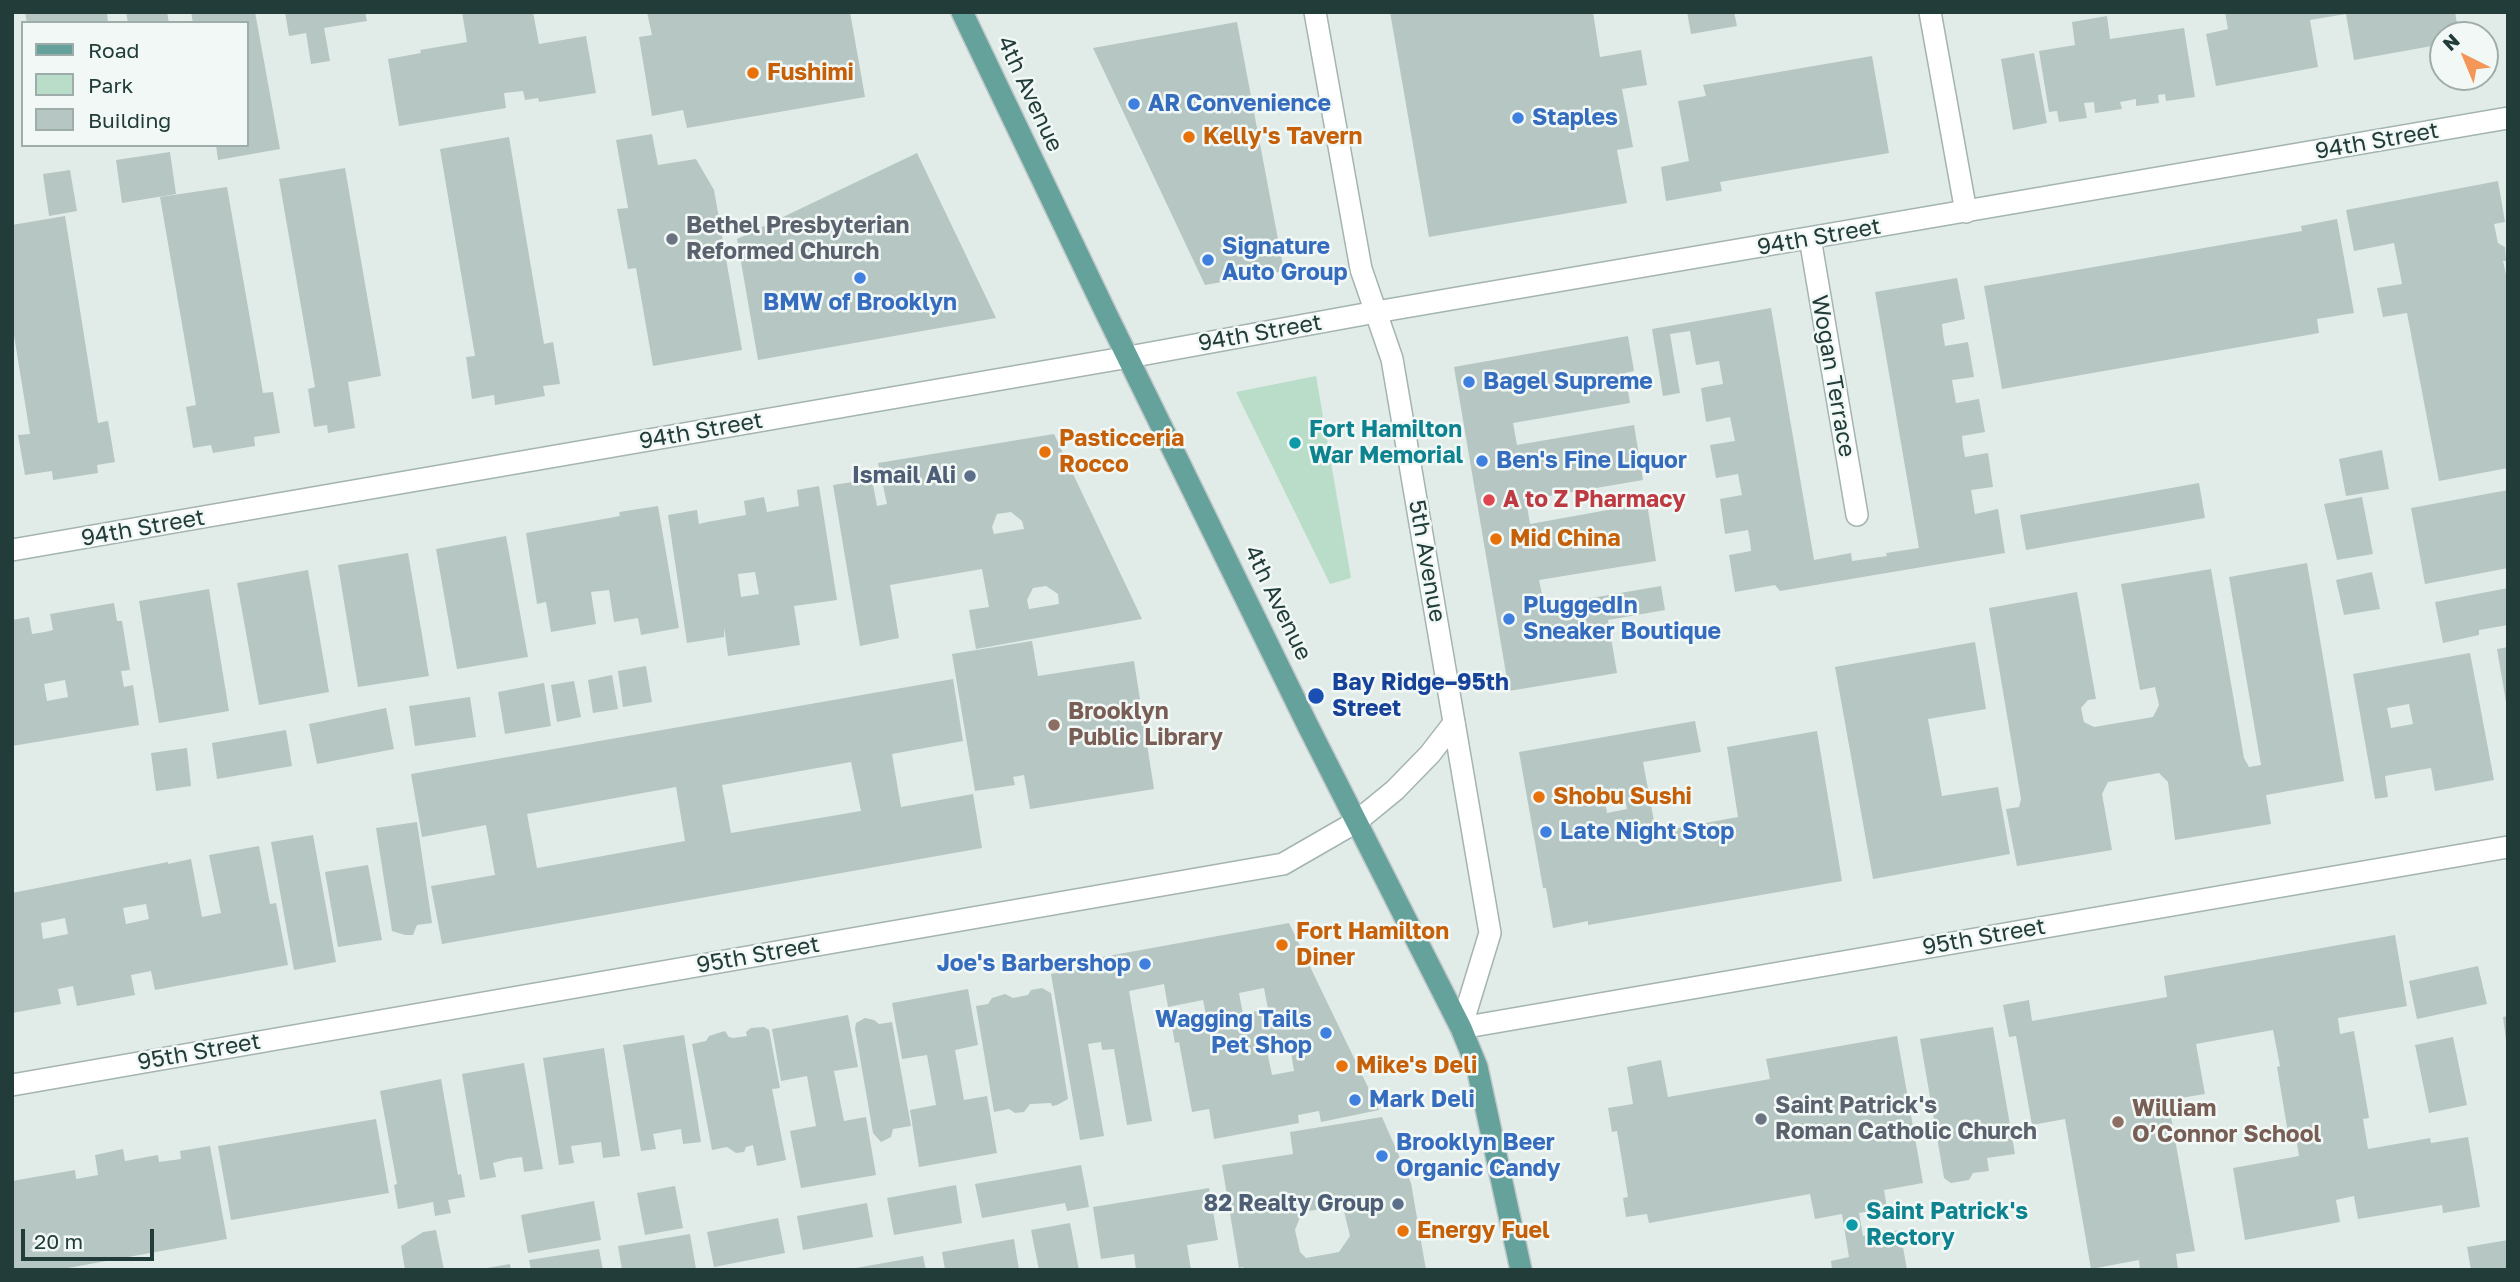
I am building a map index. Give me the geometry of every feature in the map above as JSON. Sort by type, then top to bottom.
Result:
[{"type":"main road","name":"4th Avenue","points":[[962,12],[1105,311],[1356,822],[1461,1028],[1477,1067],[1521,1270]]},
{"type":"street","name":"5th Avenue","points":[[1315,12],[1361,269],[1392,359],[1490,933],[1461,1028]]},
{"type":"street","points":[[1930,12],[1966,212]]},
{"type":"street","name":"94th Street","points":[[12,550],[2508,118]]},
{"type":"street","name":"Wogan Terrace","points":[[1810,238],[1857,515]]},
{"type":"street","name":"95th Street","points":[[12,1085],[1283,864],[1356,822],[1395,790],[1430,754],[1454,723]]},
{"type":"street","name":"95th Street","points":[[1461,1028],[2508,847]]},
{"type":"green space","points":[[1316,376],[1351,578],[1330,584],[1236,392]]},
{"type":"building","points":[[25,12],[107,12],[108,21],[27,21]]},
{"type":"building","points":[[126,12],[167,12],[169,21],[128,21]]},
{"type":"building","points":[[191,12],[255,12],[280,149],[218,160],[216,147],[248,147],[248,21],[193,21]]},
{"type":"building","points":[[285,12],[365,12],[367,21],[324,28],[330,61],[311,64],[306,33],[289,36]]},
{"type":"building","points":[[462,12],[533,12],[539,44],[586,36],[596,93],[539,102],[538,98],[525,100],[523,91],[504,93],[506,108],[399,126],[388,59],[467,42]]},
{"type":"building","name":"Fushimi","points":[[647,12],[850,12],[865,97],[687,128],[683,110],[652,116],[639,37],[652,35]]},
{"type":"building","name":"Staples","points":[[1390,12],[1593,12],[1600,57],[1641,50],[1647,85],[1622,89],[1633,147],[1617,150],[1627,203],[1429,237]]},
{"type":"building","points":[[1687,12],[1734,12],[1737,26],[1691,34]]},
{"type":"building","points":[[2225,12],[2455,12],[2457,21],[2429,21],[2429,47],[2354,60],[2346,14],[2310,20],[2318,67],[2216,86],[2206,34],[2228,29]]},
{"type":"building","points":[[2107,16],[2110,39],[2184,28],[2195,97],[2166,101],[2165,94],[2158,95],[2159,103],[2136,106],[2136,99],[2120,102],[2122,109],[2095,113],[2094,102],[2084,103],[2087,118],[2059,122],[2057,111],[2049,112],[2039,51],[2075,45],[2072,22]]},
{"type":"building","points":[[1237,22],[1284,271],[1205,285],[1093,48]]},
{"type":"building","points":[[2034,53],[2047,123],[2013,130],[2001,59]]},
{"type":"building","points":[[1872,56],[1889,153],[1720,182],[1722,191],[1666,201],[1661,167],[1689,161],[1678,101],[1706,96],[1703,85]]},
{"type":"building","name":"Bethel Presbyterian Reformed Church","points":[[652,134],[658,165],[696,159],[714,190],[742,350],[653,366],[636,268],[628,269],[617,209],[628,208],[616,140]]},
{"type":"building","points":[[509,137],[544,344],[553,342],[560,384],[543,386],[545,396],[495,405],[494,395],[472,399],[466,357],[475,356],[440,149]]},
{"type":"building","points":[[170,152],[176,194],[122,203],[116,160]]},
{"type":"building","name":"BMW of Brooklyn","points":[[917,153],[996,318],[758,360],[737,239]]},
{"type":"building","points":[[345,168],[381,376],[348,382],[355,428],[328,433],[327,425],[314,427],[308,389],[315,387],[279,179]]},
{"type":"building","points":[[70,170],[77,211],[49,216],[43,174]]},
{"type":"building","points":[[2498,181],[2505,222],[2494,224],[2498,243],[2505,247],[2506,261],[2503,261],[2508,284],[2508,468],[2439,481],[2407,313],[2383,317],[2377,288],[2402,284],[2394,243],[2354,251],[2346,210]]},
{"type":"building","points":[[227,187],[263,393],[273,392],[280,433],[254,437],[255,446],[213,453],[211,445],[193,448],[186,407],[196,405],[160,197]]},
{"type":"building","points":[[65,216],[98,423],[108,421],[115,462],[97,465],[98,473],[53,480],[52,471],[25,475],[18,435],[30,434],[12,323],[12,225]]},
{"type":"building","points":[[2337,219],[2354,313],[2317,319],[2319,333],[2002,389],[1984,286],[2302,231],[2301,226]]},
{"type":"building","points":[[1957,278],[1965,319],[1942,324],[1945,346],[1968,342],[1974,377],[1952,380],[1956,403],[1979,399],[1985,432],[1962,436],[1963,446],[1965,457],[1988,453],[1993,487],[1971,490],[1975,514],[1998,509],[2005,553],[1780,591],[1775,585],[1735,592],[1729,555],[1751,551],[1750,541],[1748,530],[1725,534],[1720,499],[1742,495],[1738,474],[1716,478],[1710,445],[1735,441],[1730,417],[1706,422],[1701,388],[1723,384],[1719,361],[1696,365],[1690,331],[1670,334],[1680,393],[1663,396],[1652,329],[1771,308],[1814,560],[1851,553],[1852,561],[1887,556],[1886,553],[1919,548],[1875,292]]},
{"type":"building","points":[[1628,336],[1634,371],[1625,373],[1630,403],[1513,423],[1517,445],[1634,425],[1643,480],[1526,500],[1530,524],[1647,503],[1656,561],[1539,580],[1544,606],[1661,586],[1665,610],[1608,620],[1617,673],[1509,691],[1454,367]]},
{"type":"building","points":[[1054,434],[1142,619],[976,649],[969,610],[989,607],[982,569],[890,585],[899,638],[860,646],[833,485],[872,479],[877,506],[887,504],[878,463]],"holes":[[[1011,512],[1022,521],[1024,529],[994,534],[992,527],[997,514]],[[1046,586],[1058,594],[1059,604],[1029,609],[1027,600],[1033,588]]]},
{"type":"building","points":[[2382,450],[2389,489],[2346,496],[2339,459]]},
{"type":"building","points":[[2199,483],[2205,518],[2026,550],[2020,515]]},
{"type":"building","points":[[819,486],[837,600],[794,606],[800,645],[728,656],[724,627],[724,637],[687,643],[668,515],[697,510],[699,524],[746,515],[744,501],[764,497],[767,512],[799,506],[797,490]],"holes":[[[755,572],[759,594],[741,597],[738,574]]]},
{"type":"building","points":[[2508,490],[2508,568],[2425,584],[2411,508]]},
{"type":"building","points":[[2362,497],[2373,554],[2337,560],[2324,504]]},
{"type":"building","points":[[658,506],[679,628],[641,635],[638,618],[614,622],[609,590],[591,592],[596,624],[551,632],[546,602],[537,604],[526,533],[620,516],[619,512]]},
{"type":"building","points":[[506,536],[528,657],[457,669],[436,549]]},
{"type":"building","points":[[408,553],[429,676],[358,687],[338,565]]},
{"type":"building","points":[[2307,563],[2344,781],[2266,795],[2271,824],[2175,840],[2168,782],[2159,773],[2108,782],[2102,794],[2112,850],[2017,866],[2006,809],[2019,807],[2021,799],[1989,608],[2077,592],[2096,699],[2088,700],[2081,708],[2084,722],[2094,727],[2153,717],[2159,705],[2155,687],[2140,690],[2121,584],[2211,569],[2244,758],[2249,767],[2261,765],[2229,577]]},
{"type":"building","points":[[308,570],[329,692],[259,705],[237,583]]},
{"type":"building","points":[[2372,572],[2380,609],[2344,615],[2336,580]]},
{"type":"building","points":[[2508,588],[2508,625],[2479,630],[2479,635],[2443,643],[2435,602]]},
{"type":"building","points":[[209,589],[229,711],[159,723],[139,601]]},
{"type":"building","points":[[114,603],[117,621],[122,621],[130,670],[121,671],[124,687],[133,685],[139,725],[12,746],[12,620],[29,617],[32,634],[45,632],[53,630],[50,614]],"holes":[[[65,680],[68,697],[47,701],[44,684]]]},
{"type":"building","name":"Brooklyn Public Library","points":[[1032,641],[1038,676],[1134,661],[1154,789],[1030,809],[1024,775],[1013,777],[1015,785],[975,791],[952,654]]},
{"type":"building","points":[[1975,642],[1986,709],[1928,719],[1942,796],[1998,787],[2010,854],[1873,879],[1835,667]]},
{"type":"building","points":[[2508,647],[2508,702],[2506,702],[2497,649]]},
{"type":"building","points":[[2470,653],[2494,780],[2435,791],[2431,768],[2385,776],[2388,797],[2375,799],[2353,674]],"holes":[[[2409,704],[2413,724],[2391,728],[2387,708]]]},
{"type":"building","points":[[646,666],[652,702],[623,707],[618,671]]},
{"type":"building","points":[[612,675],[618,709],[593,713],[588,680]]},
{"type":"building","points":[[953,679],[963,741],[892,754],[901,807],[973,794],[982,848],[442,944],[431,886],[495,875],[486,825],[422,837],[411,774]],"holes":[[[851,762],[861,811],[731,833],[722,785]],[[676,787],[685,841],[537,868],[527,814]]]},
{"type":"building","points":[[574,681],[581,717],[557,722],[551,685]]},
{"type":"building","points":[[544,683],[551,726],[505,734],[498,692]]},
{"type":"building","points":[[470,697],[476,737],[415,746],[409,706]]},
{"type":"building","points":[[386,708],[394,749],[317,764],[309,724]]},
{"type":"building","points":[[1695,721],[1701,752],[1643,762],[1656,832],[1738,817],[1727,747],[1817,731],[1842,881],[1588,925],[1588,921],[1553,928],[1546,888],[1543,888],[1519,752]],"holes":[[[1623,790],[1627,809],[1607,813],[1604,794]]]},
{"type":"building","points":[[286,730],[292,766],[217,779],[212,743]]},
{"type":"building","points":[[187,748],[191,786],[156,791],[151,753]]},
{"type":"building","points":[[417,822],[432,923],[417,925],[413,935],[405,935],[392,931],[376,828]]},
{"type":"building","points":[[313,835],[336,962],[294,970],[271,842]]},
{"type":"building","points":[[259,846],[270,904],[276,903],[288,965],[155,990],[151,971],[131,975],[135,995],[77,1006],[73,986],[58,989],[61,1004],[12,1013],[12,893],[191,859],[202,917],[221,913],[209,855]],"holes":[[[146,904],[149,919],[126,924],[123,908]],[[65,918],[68,934],[43,939],[41,923]]]},
{"type":"building","points":[[368,865],[382,940],[338,947],[325,872]]},
{"type":"building","points":[[1289,923],[1379,1110],[1321,1122],[1319,1111],[1298,1115],[1299,1123],[1214,1139],[1209,1109],[1192,1112],[1179,1042],[1175,1043],[1172,1027],[1207,1020],[1203,1000],[1168,1007],[1164,984],[1129,991],[1152,1121],[1127,1125],[1114,1049],[1102,1050],[1101,1042],[1088,1044],[1104,1136],[1080,1140],[1051,974],[1088,967],[1086,960]],"holes":[[[1264,988],[1268,1009],[1243,1014],[1239,993]],[[1290,1047],[1294,1071],[1272,1075],[1267,1051]]]},
{"type":"building","points":[[2395,935],[2407,1006],[2338,1018],[2340,1034],[2354,1031],[2369,1118],[2363,1119],[2368,1149],[2430,1138],[2431,1143],[2468,1137],[2480,1207],[2443,1213],[2442,1205],[2358,1219],[2354,1196],[2336,1200],[2340,1222],[2245,1240],[2233,1168],[2299,1156],[2295,1132],[2288,1133],[2273,1030],[2196,1044],[2205,1094],[2168,1100],[2195,1251],[2176,1254],[2178,1270],[2140,1270],[2139,1260],[2091,1269],[2065,1119],[2032,1125],[2016,1036],[2009,1037],[2003,1005],[2029,1000],[2032,1021],[2167,997],[2164,976]]},
{"type":"building","points":[[2478,966],[2487,1004],[2417,1019],[2409,981]]},
{"type":"building","points":[[1042,988],[1051,993],[1068,1099],[1052,1106],[1051,1103],[1030,1104],[1024,1112],[1015,1113],[1009,1109],[994,1112],[976,1006],[988,1004],[992,998],[1005,994],[1013,998]]},
{"type":"building","points":[[968,989],[978,1045],[955,1050],[964,1100],[987,1096],[997,1153],[919,1167],[910,1110],[936,1105],[927,1055],[902,1059],[892,1003]]},
{"type":"building","points":[[848,1015],[858,1067],[834,1071],[844,1121],[866,1117],[876,1175],[801,1188],[790,1131],[816,1126],[807,1076],[781,1081],[772,1029]]},
{"type":"building","points":[[2508,1016],[2508,1040],[2506,1040],[2503,1017]]},
{"type":"building","points":[[865,1018],[879,1024],[892,1022],[911,1126],[893,1129],[891,1137],[881,1142],[873,1133],[855,1029],[856,1023]]},
{"type":"building","points":[[764,1027],[769,1030],[780,1088],[772,1089],[786,1160],[757,1166],[753,1145],[746,1147],[744,1152],[736,1153],[727,1147],[712,1150],[692,1044],[706,1041],[709,1036],[725,1031],[733,1038],[747,1036],[746,1032],[751,1028]]},
{"type":"building","points":[[1993,1027],[2015,1154],[1987,1158],[1989,1171],[1973,1173],[1969,1180],[1951,1183],[1944,1178],[1920,1039]]},
{"type":"building","points":[[684,1035],[701,1142],[683,1144],[681,1129],[653,1134],[656,1149],[641,1151],[623,1045]]},
{"type":"building","name":"Saint Patrick's Roman Catholic Church","points":[[1897,1036],[1923,1183],[1884,1190],[1887,1208],[1859,1213],[1863,1236],[1900,1230],[1907,1270],[1832,1270],[1831,1261],[1849,1257],[1842,1214],[1815,1219],[1810,1194],[1649,1223],[1647,1214],[1626,1217],[1623,1198],[1628,1197],[1617,1131],[1612,1132],[1608,1108],[1633,1104],[1627,1067],[1661,1060],[1668,1097],[1770,1079],[1766,1059]]},
{"type":"building","points":[[2453,1037],[2467,1105],[2429,1113],[2415,1045]]},
{"type":"building","points":[[604,1048],[620,1156],[603,1158],[601,1142],[571,1146],[574,1163],[559,1165],[543,1058]]},
{"type":"building","points":[[524,1063],[543,1169],[524,1172],[522,1157],[507,1159],[493,1163],[496,1177],[480,1180],[462,1074]]},
{"type":"building","points":[[441,1079],[458,1175],[461,1174],[465,1197],[448,1200],[451,1213],[435,1216],[433,1202],[398,1209],[394,1185],[397,1184],[380,1091]]},
{"type":"building","points":[[1382,1117],[1411,1183],[1426,1270],[1239,1268],[1222,1165],[1293,1154],[1290,1132]],"holes":[[[1340,1206],[1344,1211],[1350,1236],[1339,1252],[1306,1258],[1300,1252],[1295,1230],[1302,1212]]]},
{"type":"building","points":[[376,1119],[389,1193],[231,1220],[218,1146]]},
{"type":"building","points":[[210,1146],[227,1239],[57,1270],[12,1270],[12,1181],[75,1170],[76,1179],[98,1175],[95,1155],[123,1149],[125,1161],[158,1155],[159,1162],[181,1159],[180,1151]]},
{"type":"building","points":[[1081,1165],[1089,1207],[1067,1211],[1065,1203],[982,1218],[975,1184]]},
{"type":"building","points":[[956,1185],[962,1223],[894,1235],[887,1198]]},
{"type":"building","points":[[675,1186],[683,1228],[645,1235],[637,1193]]},
{"type":"building","points":[[1209,1188],[1218,1240],[1187,1245],[1191,1270],[1136,1270],[1134,1254],[1101,1259],[1093,1207]]},
{"type":"building","points":[[594,1201],[601,1240],[528,1253],[521,1215]]},
{"type":"building","points":[[867,1203],[873,1237],[803,1250],[797,1216]]},
{"type":"building","points":[[778,1218],[785,1253],[714,1267],[707,1232]]},
{"type":"building","points":[[1070,1223],[1079,1270],[1039,1270],[1031,1230]]},
{"type":"building","points":[[436,1230],[444,1270],[405,1270],[401,1246],[423,1232]]},
{"type":"building","points":[[690,1234],[696,1269],[622,1270],[618,1246]]},
{"type":"building","points":[[1014,1239],[1019,1270],[945,1270],[942,1252]]},
{"type":"building","points":[[2508,1240],[2508,1270],[2471,1270],[2467,1247]]},
{"type":"building","points":[[599,1249],[603,1270],[531,1270],[529,1260]]},
{"type":"building","points":[[923,1256],[926,1270],[856,1270],[856,1268]]},
{"type":"building","points":[[510,1264],[511,1270],[487,1270],[487,1268]]},
{"type":"place","name":"Fushimi","points":[[753,73]]},
{"type":"place","name":"AR Convenience","points":[[1134,104]]},
{"type":"place","name":"Staples","points":[[1518,118]]},
{"type":"place","name":"Kelly's Tavern","points":[[1189,137]]},
{"type":"place","name":"Bethel Presbyterian Reformed Church","points":[[672,239]]},
{"type":"place","name":"Signature Auto Group","points":[[1208,260]]},
{"type":"place","name":"BMW of Brooklyn","points":[[860,278]]},
{"type":"place","name":"Bagel Supreme","points":[[1469,382]]},
{"type":"place","name":"Fort Hamilton War Memorial","points":[[1295,443]]},
{"type":"place","name":"Pasticceria Rocco","points":[[1045,452]]},
{"type":"place","name":"Ben's Fine Liquor","points":[[1482,461]]},
{"type":"place","name":"Ismail Ali","points":[[970,476]]},
{"type":"place","name":"A to Z Pharmacy","points":[[1489,500]]},
{"type":"place","name":"Mid China","points":[[1496,539]]},
{"type":"place","name":"PluggedIn Sneaker Boutique","points":[[1509,619]]},
{"type":"place","name":"Bay Ridge–95th Street","points":[[1316,696]]},
{"type":"place","name":"Brooklyn Public Library","points":[[1054,725]]},
{"type":"place","name":"Shobu Sushi","points":[[1539,797]]},
{"type":"place","name":"Late Night Stop","points":[[1546,832]]},
{"type":"place","name":"Fort Hamilton Diner","points":[[1282,945]]},
{"type":"place","name":"Joe's Barbershop","points":[[1145,964]]},
{"type":"place","name":"Wagging Tails Pet Shop","points":[[1326,1033]]},
{"type":"place","name":"Mike's Deli","points":[[1342,1066]]},
{"type":"place","name":"Mark Deli","points":[[1355,1100]]},
{"type":"place","name":"Saint Patrick's Roman Catholic Church","points":[[1761,1119]]},
{"type":"place","name":"William O’Connor School","points":[[2118,1122]]},
{"type":"place","name":"Brooklyn Beer Organic Candy","points":[[1382,1156]]},
{"type":"place","name":"82 Realty Group","points":[[1398,1204]]},
{"type":"place","name":"Saint Patrick's Rectory","points":[[1852,1225]]},
{"type":"place","name":"Energy Fuel","points":[[1403,1231]]}]
